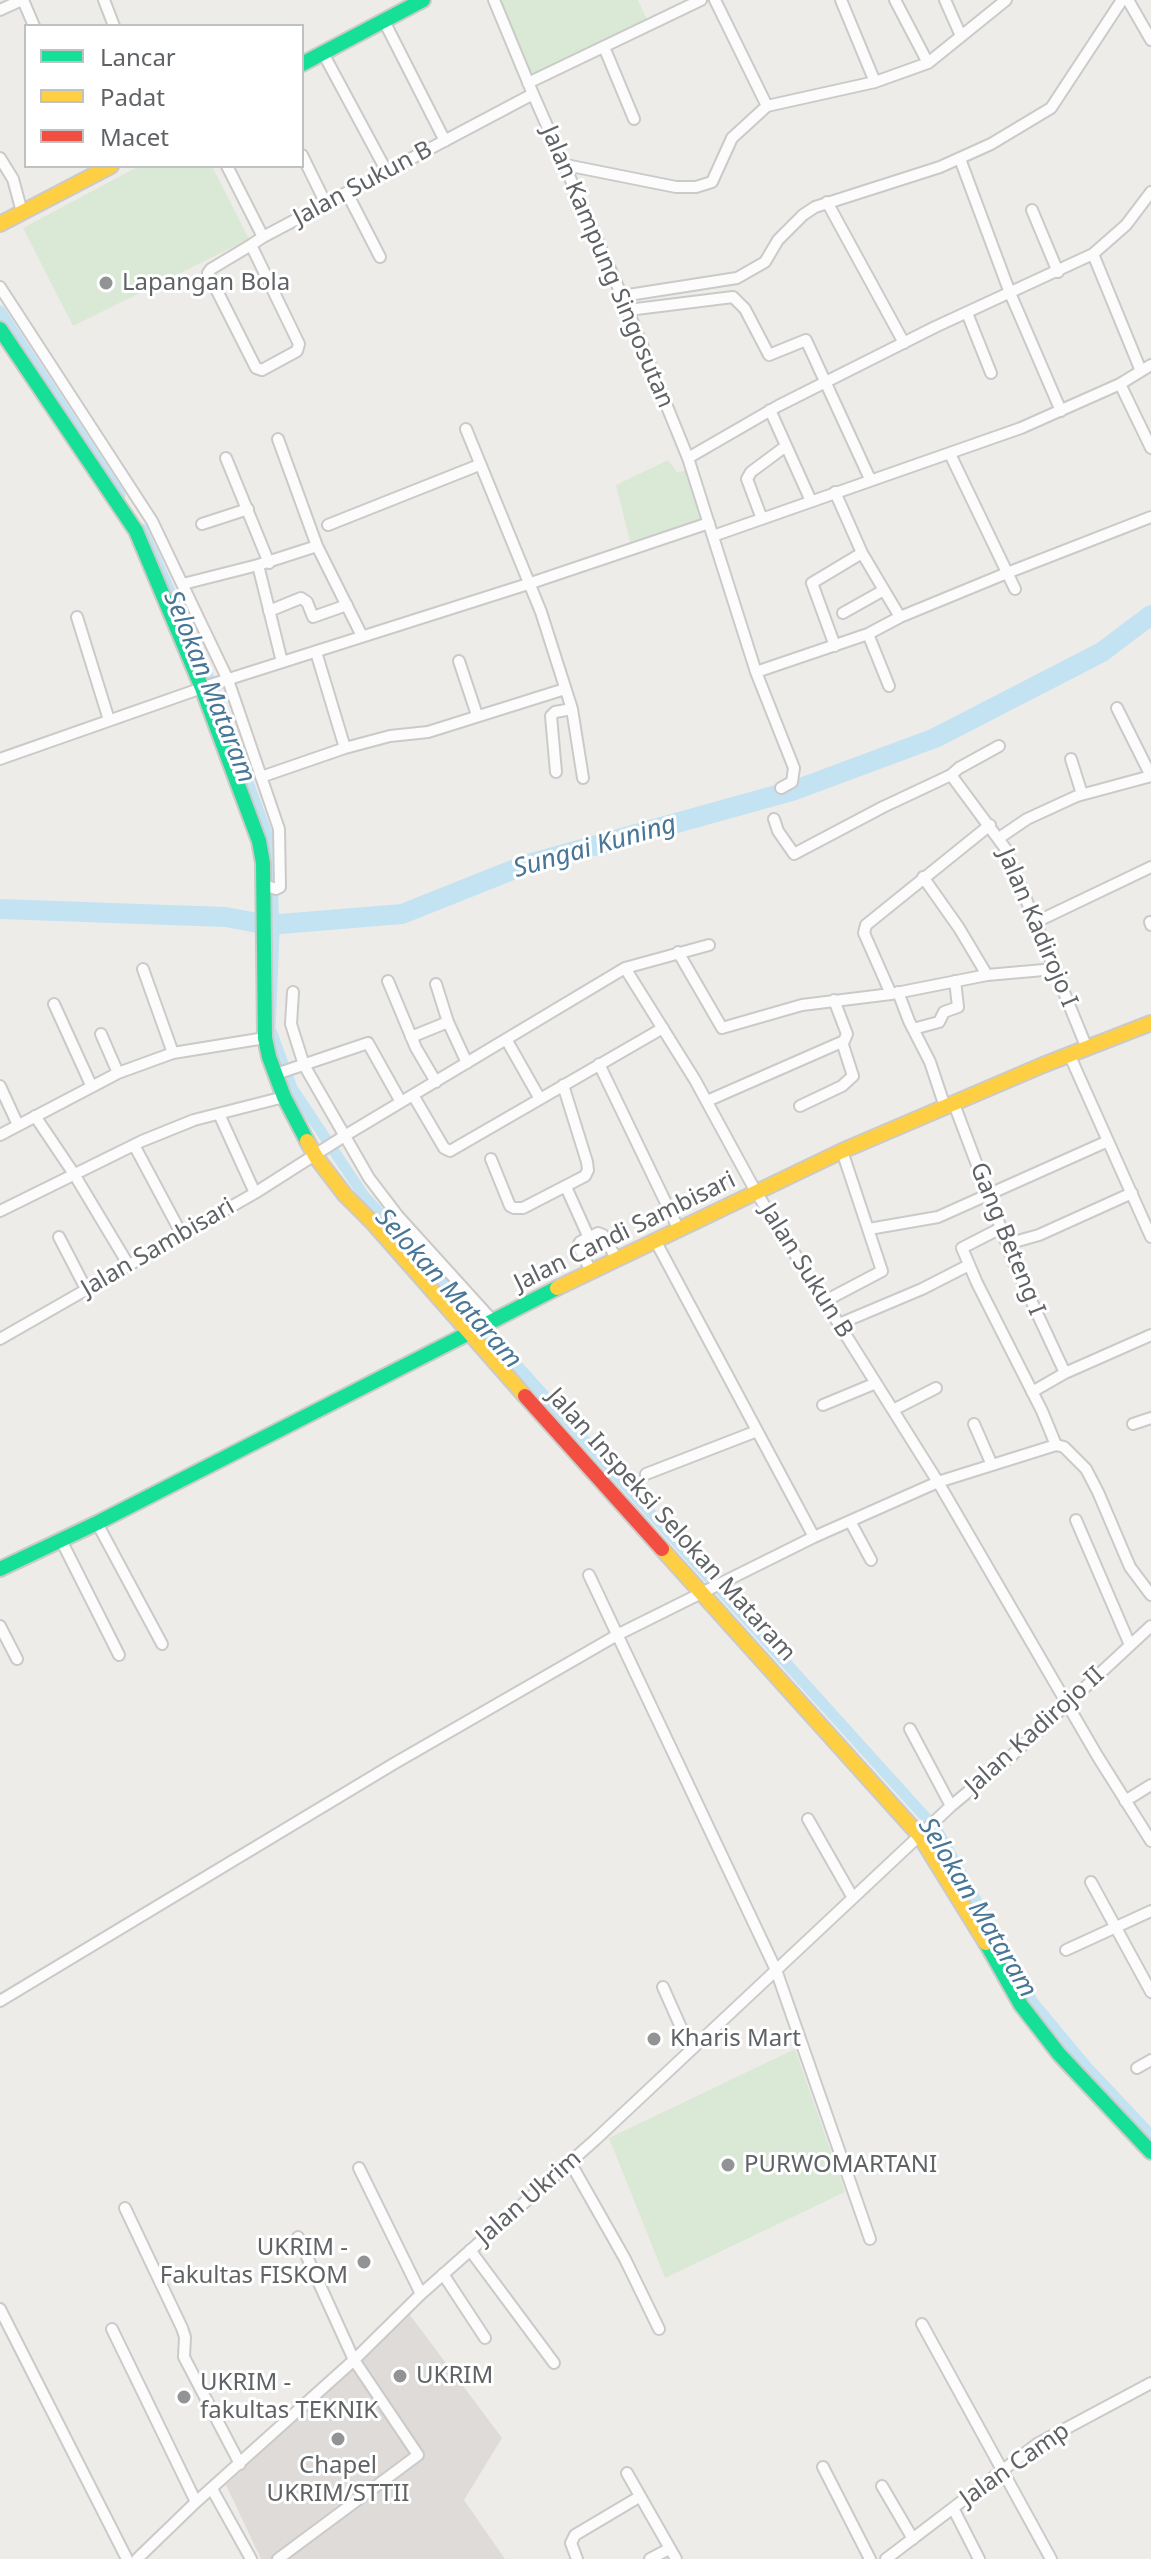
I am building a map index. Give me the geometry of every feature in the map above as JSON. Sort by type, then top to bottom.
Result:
[{"type":"street","points":[[0,10],[22,0],[33,24]]},
{"type":"street","points":[[104,0],[113,24]]},
{"type":"street","points":[[304,63],[423,0]]},
{"type":"street","name":"Jalan Kampung Singosutan","points":[[494,0],[628,310],[688,458],[756,672],[794,768],[792,782],[781,788]]},
{"type":"street","points":[[528,83],[701,0]]},
{"type":"street","points":[[715,0],[767,106]]},
{"type":"street","points":[[841,0],[875,82]]},
{"type":"street","points":[[895,0],[928,63]]},
{"type":"street","points":[[945,0],[961,36]]},
{"type":"street","points":[[622,296],[737,278],[765,262],[778,240],[803,215],[827,202],[960,159],[1051,108],[1125,0],[1151,40]]},
{"type":"street","points":[[566,165],[676,187],[704,185],[712,182],[732,138],[767,106],[875,82],[928,63],[1003,2]]},
{"type":"street","points":[[384,21],[445,141]]},
{"type":"street","points":[[604,47],[634,119]]},
{"type":"street","points":[[323,53],[387,172]]},
{"type":"street","name":"Jalan Sukun B","points":[[228,168],[263,237],[533,94]]},
{"type":"street","points":[[0,158],[13,179],[22,212]]},
{"type":"street","points":[[304,159],[326,204]]},
{"type":"street","points":[[960,159],[1010,293],[1061,411]]},
{"type":"street","points":[[0,224],[101,168]]},
{"type":"street","points":[[347,193],[380,257]]},
{"type":"street","points":[[688,458],[825,382],[1093,254],[1149,201]]},
{"type":"street","points":[[827,202],[904,343]]},
{"type":"street","points":[[1032,210],[1058,272]]},
{"type":"street","points":[[251,245],[299,344],[297,351],[264,369],[256,368],[208,273],[263,237]]},
{"type":"street","points":[[713,536],[870,479],[950,454],[1061,411],[1120,384],[1146,368],[1093,254]]},
{"type":"street","points":[[0,287],[152,521],[226,680],[279,829],[280,887],[267,887]]},
{"type":"street","points":[[628,310],[733,297],[745,309],[767,354],[806,340],[870,479]]},
{"type":"street","points":[[967,313],[991,373]]},
{"type":"street","name":"Jalan Inspeksi Selokan Mataram","points":[[0,329],[136,531],[204,687],[259,841],[267,887],[265,1038],[287,1070],[284,1097],[319,1154],[345,1195],[924,1832],[1021,2005],[1059,2054],[1151,2152]]},
{"type":"street","points":[[1120,384],[1151,448]]},
{"type":"street","points":[[770,410],[811,501]]},
{"type":"street","points":[[466,429],[541,612],[572,709],[583,778]]},
{"type":"street","points":[[278,439],[317,546],[362,636]]},
{"type":"street","points":[[762,519],[748,484],[748,475],[786,446]]},
{"type":"street","points":[[950,454],[1015,589]]},
{"type":"street","points":[[226,458],[248,509],[264,564],[269,611],[282,662]]},
{"type":"street","points":[[328,525],[479,465]]},
{"type":"street","points":[[835,492],[862,553],[900,617]]},
{"type":"street","points":[[202,524],[248,509]]},
{"type":"street","points":[[756,672],[868,634],[900,617],[1151,517]]},
{"type":"street","points":[[0,759],[204,687],[709,523]]},
{"type":"street","points":[[183,584],[264,564],[317,546]]},
{"type":"street","points":[[835,646],[812,583],[862,553]]},
{"type":"street","points":[[843,613],[884,590]]},
{"type":"street","points":[[269,611],[301,598],[307,602],[313,617],[347,605]]},
{"type":"street","points":[[77,617],[109,720]]},
{"type":"street","points":[[868,634],[889,686]]},
{"type":"street","points":[[316,652],[345,748]]},
{"type":"street","points":[[459,661],[477,715]]},
{"type":"street","points":[[261,777],[345,748],[390,736],[428,732],[565,689]]},
{"type":"street","points":[[999,838],[1027,819],[1082,794],[1151,776],[1117,708]]},
{"type":"street","points":[[556,772],[551,716],[555,712],[572,709]]},
{"type":"street","points":[[774,819],[778,831],[794,854],[951,775],[999,746]]},
{"type":"street","points":[[1071,759],[1082,794]]},
{"type":"street","name":"Jalan Kadirojo I","points":[[951,775],[999,838],[1086,1046]]},
{"type":"street","points":[[987,975],[923,877],[990,825]]},
{"type":"street","points":[[1036,922],[1151,867]]},
{"type":"street","name":"Gang Beteng I","points":[[923,877],[869,920],[864,928],[950,1105],[989,1192],[1028,1297],[1065,1373]]},
{"type":"street","points":[[319,1154],[625,968],[709,945]]},
{"type":"street","points":[[678,952],[722,1028],[802,1005],[894,993],[987,975],[1055,969]]},
{"type":"street","name":"Jalan Sukun B","points":[[625,968],[707,1101],[756,1192],[938,1482],[1151,1841]]},
{"type":"street","points":[[143,969],[173,1053]]},
{"type":"street","points":[[388,981],[411,1037],[436,1082]]},
{"type":"street","points":[[913,1029],[939,1022],[942,1013],[958,1007],[955,981]]},
{"type":"street","points":[[436,984],[448,1022],[467,1063]]},
{"type":"street","points":[[293,992],[287,1070],[398,1216],[492,1323]]},
{"type":"street","points":[[707,1101],[846,1039],[847,1034],[834,1000]]},
{"type":"street","points":[[54,1004],[91,1085]]},
{"type":"street","points":[[411,1037],[448,1022]]},
{"type":"street","name":"Jalan Candi Sambisari","points":[[0,1569],[472,1334],[616,1258],[842,1151],[1086,1046],[1151,1023]]},
{"type":"street","points":[[413,1095],[444,1148],[450,1151],[663,1028]]},
{"type":"street","points":[[101,1034],[118,1073]]},
{"type":"street","points":[[0,1135],[118,1073],[173,1053],[265,1038]]},
{"type":"street","points":[[506,1039],[540,1099]]},
{"type":"street","points":[[800,1106],[852,1078],[853,1070],[842,1042]]},
{"type":"street","points":[[287,1070],[368,1043],[401,1102]]},
{"type":"street","points":[[1069,1054],[1151,1237]]},
{"type":"street","points":[[599,1064],[679,1230]]},
{"type":"street","points":[[491,1159],[510,1206],[514,1208],[523,1208],[585,1176],[588,1170],[563,1085]]},
{"type":"street","points":[[0,1086],[18,1125]]},
{"type":"street","points":[[0,1211],[134,1145],[194,1120],[284,1097]]},
{"type":"street","points":[[219,1114],[255,1193]]},
{"type":"street","points":[[35,1116],[128,1264]]},
{"type":"street","points":[[869,1229],[938,1217],[1108,1141]]},
{"type":"street","points":[[134,1145],[181,1233]]},
{"type":"street","points":[[825,1301],[881,1272],[842,1151]]},
{"type":"street","name":"Jalan Sambisari","points":[[0,1339],[319,1154]]},
{"type":"street","points":[[566,1187],[589,1238]]},
{"type":"street","points":[[1007,1244],[1039,1235],[1132,1193]]},
{"type":"street","points":[[1001,1228],[962,1246],[1056,1445]]},
{"type":"street","points":[[591,1271],[578,1246],[580,1242],[598,1233],[603,1235],[616,1258]]},
{"type":"street","points":[[59,1237],[86,1289]]},
{"type":"street","points":[[655,1240],[814,1537]]},
{"type":"street","points":[[839,1324],[922,1289],[969,1265]]},
{"type":"street","points":[[1032,1392],[1065,1373],[1151,1335]]},
{"type":"street","points":[[823,1405],[876,1383]]},
{"type":"street","points":[[893,1410],[936,1388]]},
{"type":"street","points":[[1133,1424],[1151,1418]]},
{"type":"street","points":[[974,1424],[992,1465]]},
{"type":"street","points":[[646,1474],[757,1431]]},
{"type":"street","points":[[0,2001],[395,1763],[619,1634],[814,1537],[938,1482],[1056,1445],[1069,1450],[1086,1469],[1130,1567],[1151,1595]]},
{"type":"street","points":[[1076,1520],[1130,1645]]},
{"type":"street","points":[[850,1521],[871,1560]]},
{"type":"street","points":[[97,1523],[162,1644]]},
{"type":"street","points":[[61,1540],[119,1655]]},
{"type":"street","points":[[589,1575],[776,1970],[870,2239]]},
{"type":"street","points":[[0,1626],[17,1659]]},
{"type":"street","name":"Jalan Kadirojo II","points":[[924,1832],[1151,1626]]},
{"type":"street","points":[[910,1729],[951,1806]]},
{"type":"street","points":[[1125,1801],[1151,1785]]},
{"type":"street","points":[[808,1819],[853,1898]]},
{"type":"street","name":"Jalan Ukrim","points":[[143,2557],[196,2502],[354,2360],[443,2274],[570,2162],[924,1832]]},
{"type":"street","points":[[1091,1882],[1151,1992]]},
{"type":"street","points":[[1066,1950],[1151,1911]]},
{"type":"street","points":[[663,1987],[691,2050]]},
{"type":"street","points":[[1137,2068],[1151,2060]]},
{"type":"street","points":[[570,2162],[625,2259],[659,2329]]},
{"type":"street","points":[[359,2168],[421,2294]]},
{"type":"street","points":[[125,2208],[182,2328],[184,2357],[240,2464]]},
{"type":"street","points":[[278,2559],[418,2455],[354,2360],[298,2237]]},
{"type":"street","points":[[470,2250],[554,2363]]},
{"type":"street","points":[[443,2274],[485,2338]]},
{"type":"street","points":[[0,2309],[127,2559]]},
{"type":"street","points":[[922,2324],[1051,2559]]},
{"type":"street","points":[[112,2329],[196,2502]]},
{"type":"street","name":"Jalan Camp","points":[[886,2559],[1037,2444],[1151,2383]]},
{"type":"street","points":[[823,2467],[870,2559]]},
{"type":"street","points":[[627,2473],[676,2559]]},
{"type":"street","points":[[882,2486],[913,2539]]},
{"type":"street","points":[[212,2489],[251,2559]]},
{"type":"street","points":[[577,2559],[571,2543],[575,2535],[639,2497]]},
{"type":"street","points":[[953,2508],[979,2559]]},
{"type":"street","points":[[650,2559],[669,2549]]},
{"type":"shaded area","name":"UKRIM","points":[[410,2315],[502,2438],[464,2500],[505,2559],[261,2559],[226,2485]]},
{"type":"green space","points":[[498,0],[638,0],[647,20],[530,77]]},
{"type":"green space","name":"Lapangan Bola","points":[[135,168],[213,168],[249,239],[73,326],[23,228]]},
{"type":"green space","points":[[668,460],[677,472],[685,471],[703,519],[631,545],[616,485]]},
{"type":"green space","name":"PURWOMARTANI","points":[[795,2049],[845,2192],[665,2278],[609,2138]]},
{"type":"waterway","name":"Selokan Mataram","points":[[0,311],[120,495]]},
{"type":"waterway","name":"Selokan Mataram","points":[[142,529],[215,692],[271,845],[274,935],[270,1028],[292,1088],[364,1196],[937,1830],[1032,2001],[1086,2066],[1151,2135]]},
{"type":"waterway","name":"Sungai Kuning","points":[[0,909],[226,917],[268,925],[402,914],[525,865],[795,790],[935,738],[1102,652],[1151,615]]},
{"type":"traffic: fast","points":[[304,63],[423,0]]},
{"type":"traffic: fast","points":[[0,329],[136,531],[202,688],[259,841],[263,863],[265,1038],[284,1097],[307,1141]]},
{"type":"traffic: fast","points":[[0,1569],[97,1523],[557,1288]]},
{"type":"traffic: fast","points":[[986,1943],[1021,2005],[1059,2054],[1151,2152]]},
{"type":"traffic: slow","points":[[0,224],[107,168]]},
{"type":"traffic: slow","points":[[557,1288],[842,1151],[1043,1065],[1151,1023]]},
{"type":"traffic: slow","points":[[307,1141],[345,1195],[525,1396]]},
{"type":"traffic: slow","points":[[662,1549],[920,1836],[986,1943]]},
{"type":"traffic: jam","points":[[525,1396],[662,1549]]},
{"type":"place","name":"Lapangan Bola","points":[[106,283]]},
{"type":"place","name":"Kharis Mart","points":[[654,2039]]},
{"type":"place","name":"PURWOMARTANI","points":[[728,2165]]},
{"type":"place","name":"UKRIM - Fakultas FISKOM","points":[[364,2262]]},
{"type":"place","name":"UKRIM","points":[[400,2376]]},
{"type":"place","name":"UKRIM - fakultas TEKNIK","points":[[184,2397]]},
{"type":"place","name":"Chapel UKRIM/STTII","points":[[338,2439]]}]
